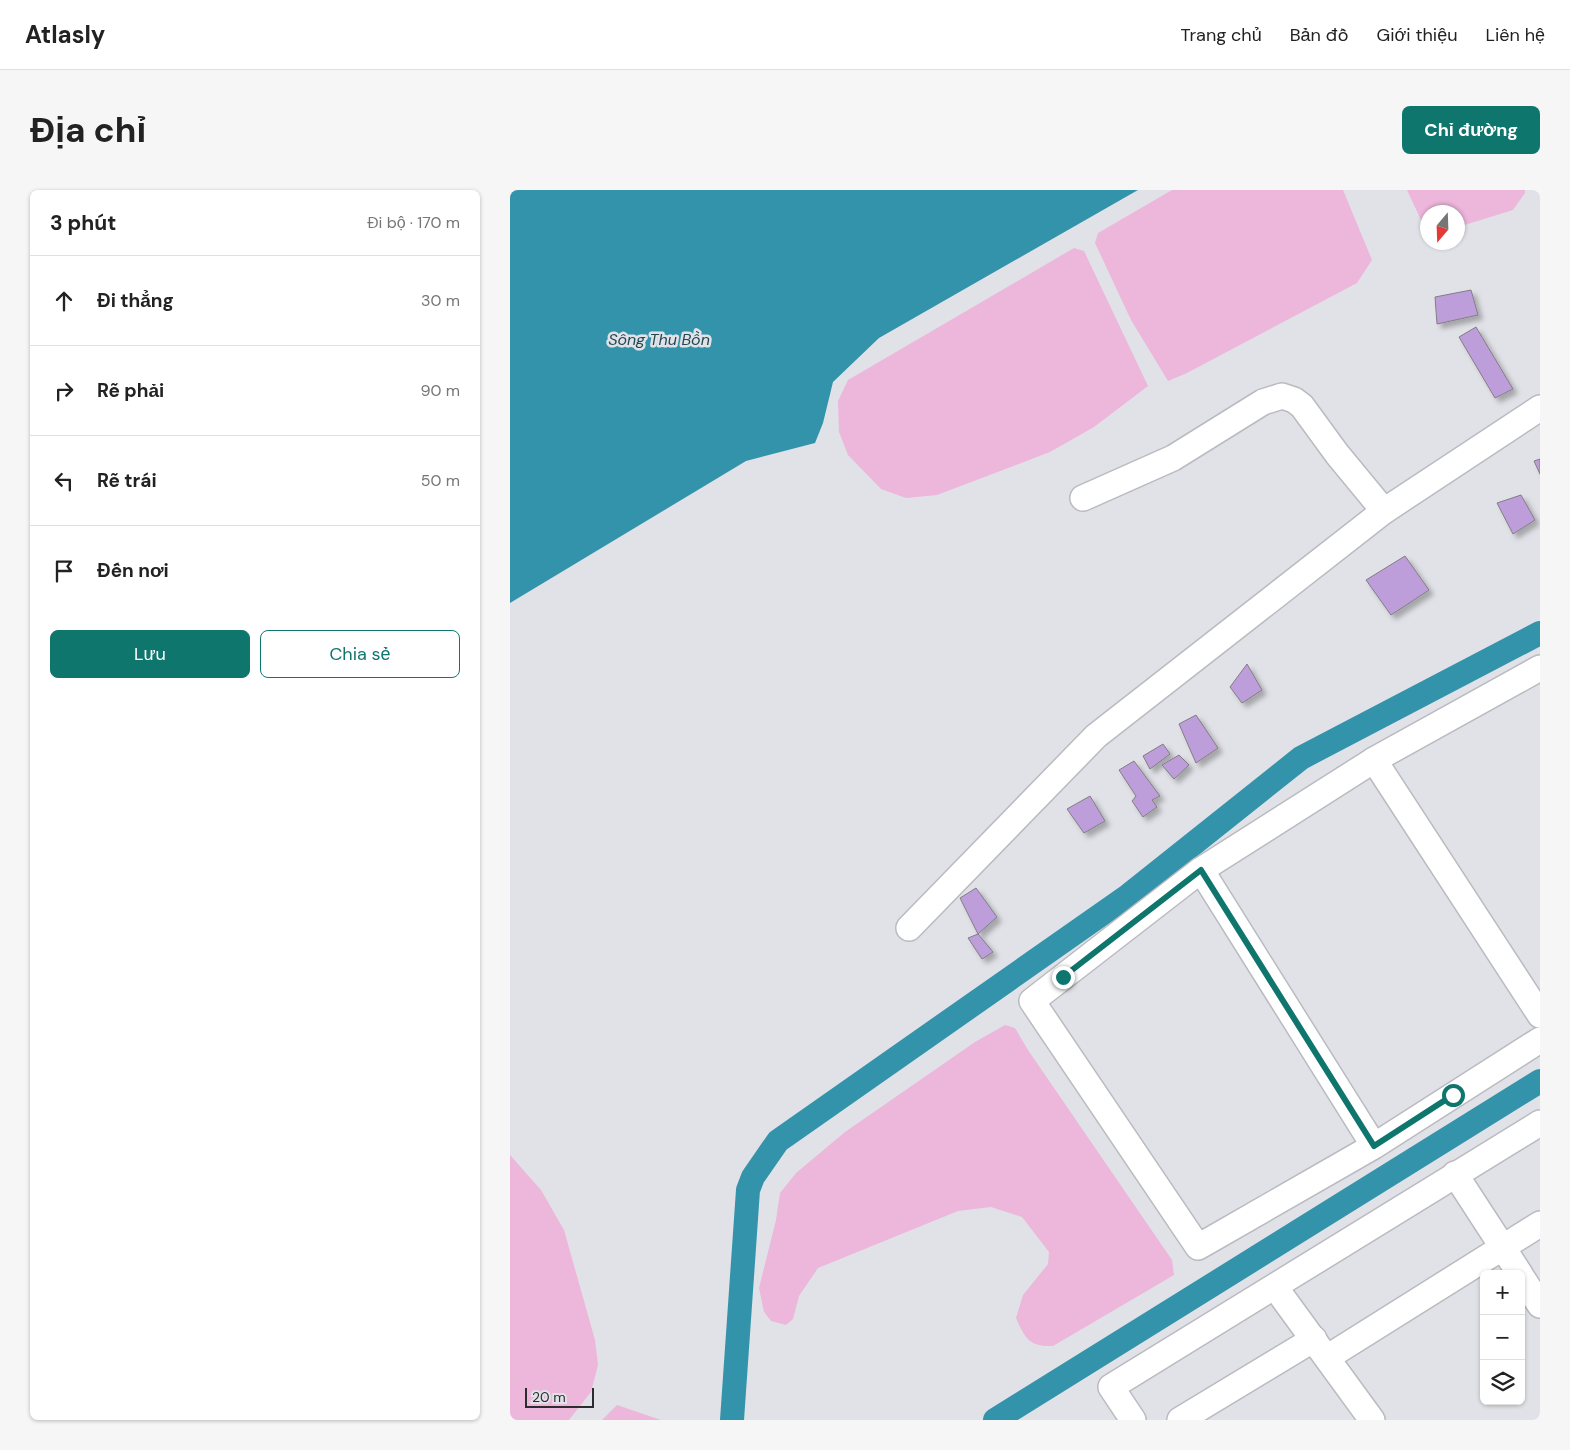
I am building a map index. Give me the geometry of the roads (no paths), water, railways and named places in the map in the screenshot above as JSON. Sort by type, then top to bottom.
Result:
[{"type":"street","points":[[1083,498],[1174,458],[1263,402],[1282,396],[1294,400],[1302,406],[1384,511]]},
{"type":"street","points":[[909,928],[1096,736],[1384,511],[1540,408]]},
{"type":"street","points":[[1540,668],[1374,760],[1201,870],[1032,1001],[1198,1247],[1374,1146],[1540,1040]]},
{"type":"street","points":[[1374,760],[1540,1015]]},
{"type":"street","points":[[1201,870],[1374,1146]]},
{"type":"street","points":[[1133,1420],[1112,1387],[1540,1123]]},
{"type":"street","points":[[1455,1174],[1517,1270]]},
{"type":"street","points":[[1180,1420],[1321,1348],[1540,1224]]},
{"type":"street","points":[[1525,1282],[1540,1305]]},
{"type":"street","points":[[1275,1287],[1372,1420]]},
{"type":"water","name":"Sông Thu Bồn","points":[[510,190],[1138,190],[879,338],[833,382],[823,423],[815,443],[746,461],[510,603]]},
{"type":"waterway","points":[[732,1420],[748,1190],[753,1177],[778,1141],[1129,895],[1301,758],[1540,633]]},
{"type":"waterway","points":[[995,1420],[1540,1081]]}]
